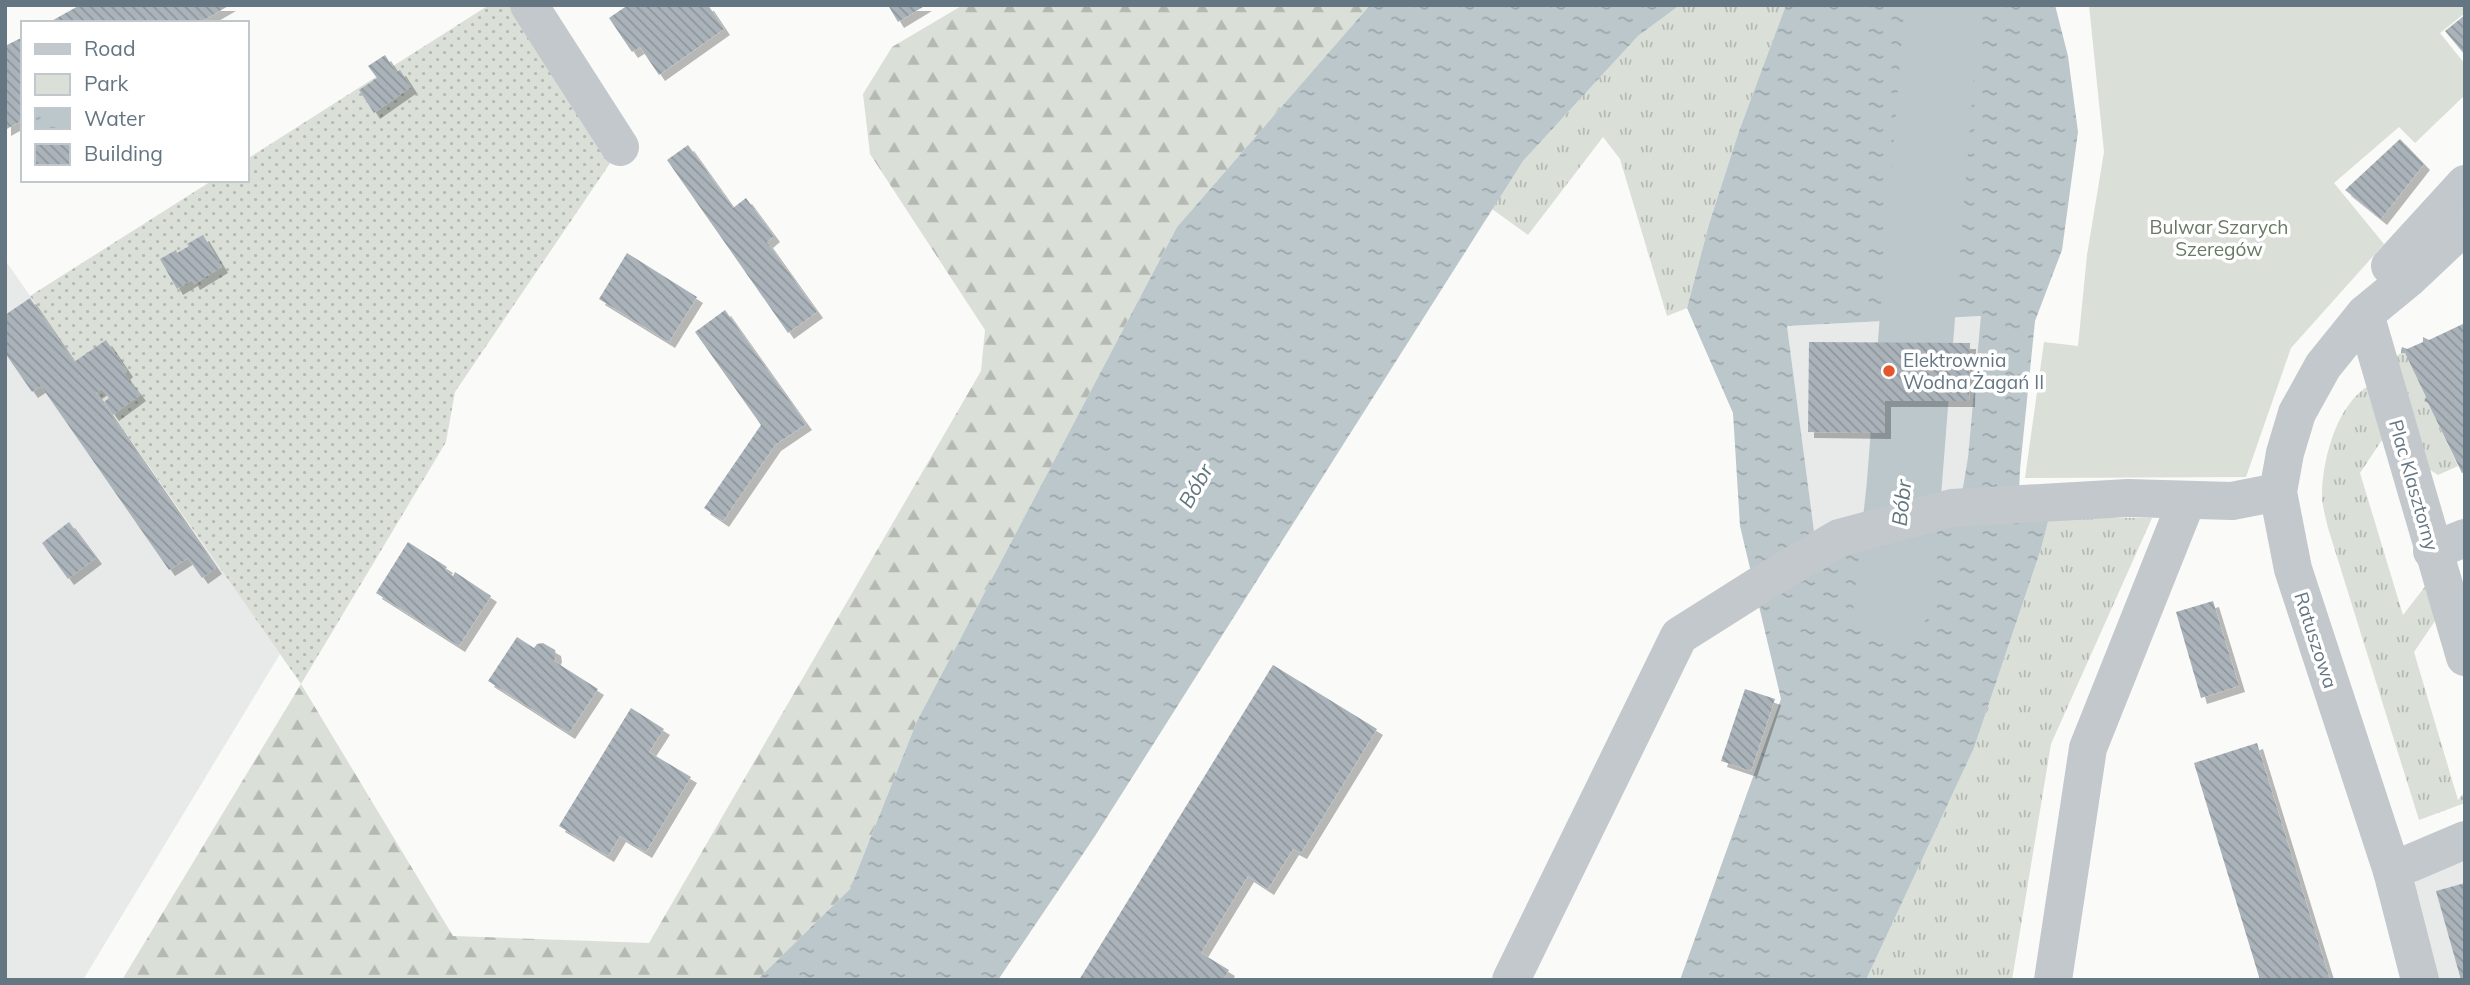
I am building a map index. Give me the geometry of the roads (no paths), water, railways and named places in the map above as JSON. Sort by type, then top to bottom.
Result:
[{"type":"street","points":[[529,5],[620,147]]},
{"type":"street","name":"Ratuszowa","points":[[2365,314],[2381,276],[2465,184]]},
{"type":"street","name":"Ratuszowa","points":[[2420,980],[2392,871],[2293,569],[2278,492],[2285,453],[2297,413],[2323,366],[2365,314],[2410,277],[2465,225]]},
{"type":"street","name":"Plac Klasztorny","points":[[2365,314],[2449,545],[2465,657]]},
{"type":"street","points":[[1511,980],[1679,636],[1839,538],[1952,508],[2128,498],[2232,501],[2278,492]]},
{"type":"street","points":[[2053,980],[2088,748],[2188,500]]},
{"type":"street","points":[[2392,871],[2465,840]]},
{"type":"water","points":[[1370,5],[1680,5],[1638,36],[1523,161],[1095,836],[998,980],[757,980],[850,889],[917,721],[1177,227]]},
{"type":"water","points":[[1786,5],[2055,5],[2068,56],[2078,132],[2062,250],[2035,321],[2020,469],[2018,517],[2049,518],[1974,748],[1866,980],[1680,980],[1781,699],[1740,526],[1733,413],[1687,308],[1709,224],[1739,131]],"holes":[[[1981,316],[1963,487],[1952,507],[1815,539],[1787,326]]]},
{"type":"waterway","name":"Bóbr","points":[[1891,606],[1904,488],[1942,5]]},
{"type":"place","name":"Elektrownia Wodna Żagań II","points":[[1889,371]]},
{"type":"park label","name":"Bulwar Szarych Szeregów","points":[[2219,238]]}]
